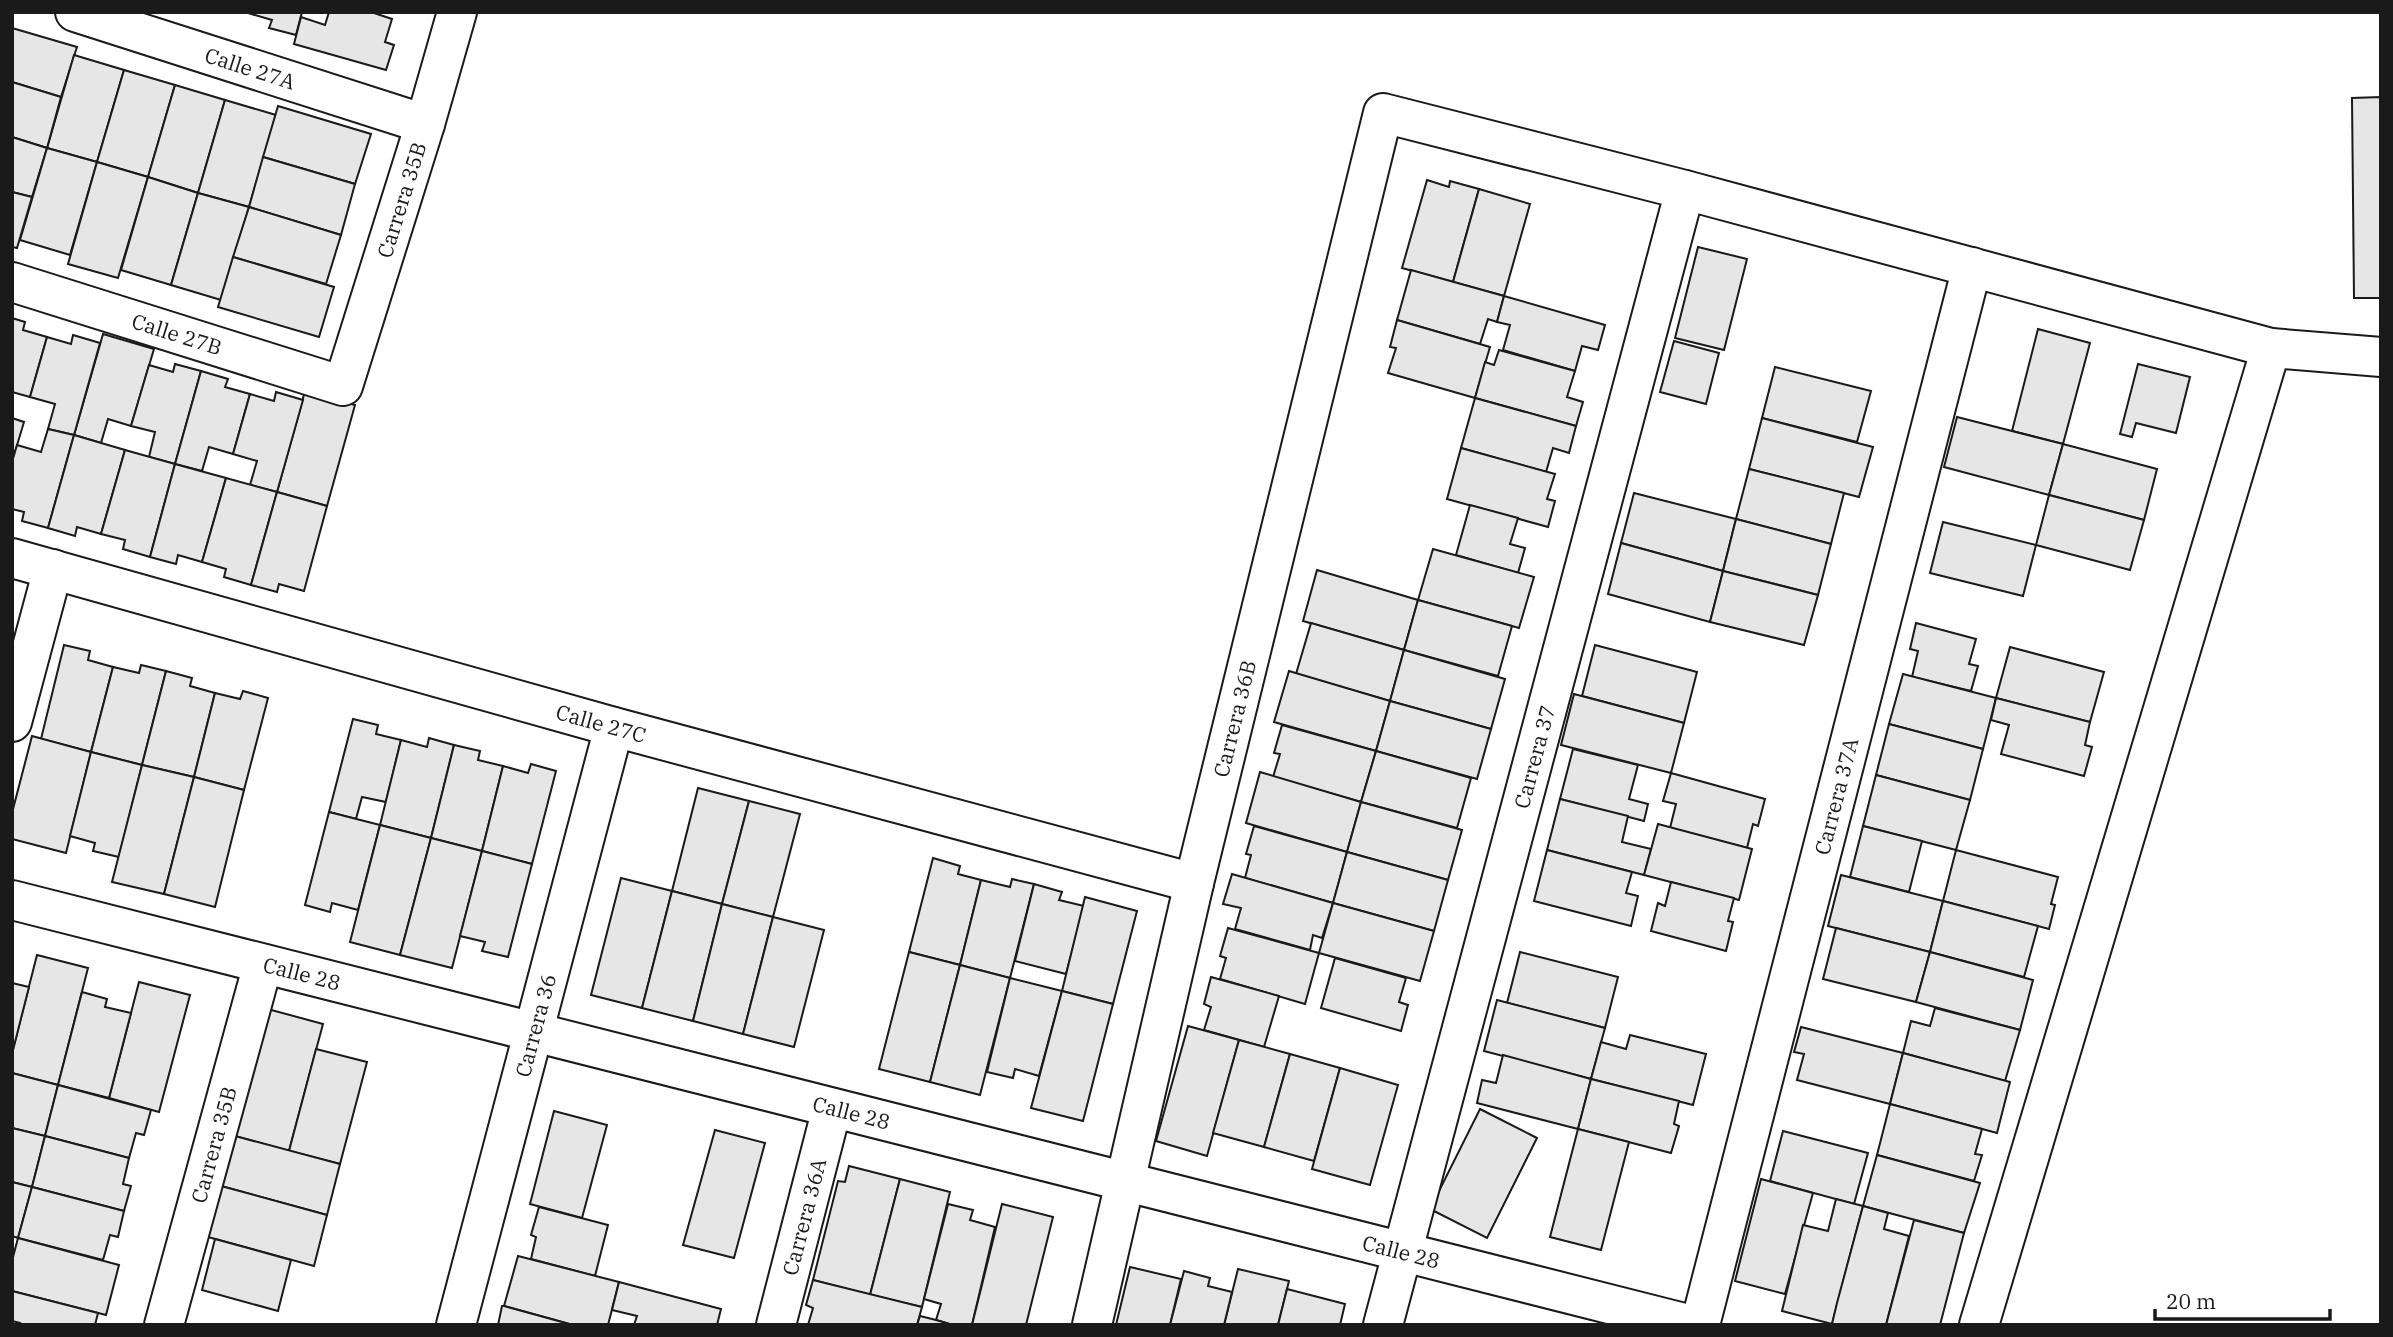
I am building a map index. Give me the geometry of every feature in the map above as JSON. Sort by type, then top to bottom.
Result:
[{"type":"street","name":"Calle 27A","points":[[75,12],[425,124]]},
{"type":"street","name":"Carrera 35B","points":[[343,386],[457,12]]},
{"type":"street","name":"Carrera 36B","points":[[1092,1325],[1194,883],[1383,113],[1685,190]]},
{"type":"street","points":[[1685,190],[2271,348],[2381,358]]},
{"type":"street","name":"Carrera 37","points":[[1383,1325],[1685,190]]},
{"type":"street","name":"Carrera 37A","points":[[1700,1325],[1972,267]]},
{"type":"street","name":"Calle 27B","points":[[12,282],[343,386]]},
{"type":"street","points":[[1979,1325],[2271,348]]},
{"type":"street","name":"Calle 27C","points":[[12,558],[614,727],[1194,883]]},
{"type":"street","points":[[12,722],[53,569]]},
{"type":"street","name":"Carrera 36","points":[[456,1325],[614,727]]},
{"type":"street","name":"Calle 28","points":[[12,900],[1692,1325]]},
{"type":"street","name":"Carrera 35B","points":[[164,1325],[263,964]]},
{"type":"street","name":"Carrera 36A","points":[[776,1325],[832,1108]]},
{"type":"building","points":[[302,12],[296,35],[269,28],[272,20],[248,13]]},
{"type":"building","points":[[329,12],[371,12],[392,19],[385,42],[394,45],[386,70],[294,44],[301,17],[325,25]]},
{"type":"building","points":[[12,28],[77,47],[61,97],[12,82]]},
{"type":"building","points":[[74,55],[124,70],[97,162],[47,148]]},
{"type":"building","points":[[124,70],[175,85],[148,177],[97,162]]},
{"type":"building","points":[[12,82],[61,97],[47,148],[12,137]]},
{"type":"building","points":[[175,85],[225,100],[198,193],[148,177]]},
{"type":"building","points":[[2381,97],[2381,298],[2354,298],[2352,98]]},
{"type":"building","points":[[225,100],[276,115],[249,207],[198,193]]},
{"type":"building","points":[[278,106],[371,134],[355,184],[263,157]]},
{"type":"building","points":[[12,137],[47,148],[32,197],[12,192]]},
{"type":"building","points":[[47,148],[97,162],[70,255],[20,240]]},
{"type":"building","points":[[263,157],[355,184],[341,235],[249,207]]},
{"type":"building","points":[[97,162],[148,177],[118,278],[68,264]]},
{"type":"building","points":[[148,177],[198,193],[171,285],[121,270]]},
{"type":"building","points":[[1427,180],[1449,187],[1450,181],[1479,189],[1453,282],[1402,268]]},
{"type":"building","points":[[1479,189],[1530,204],[1504,296],[1453,282]]},
{"type":"building","points":[[12,192],[32,197],[17,248],[12,247]]},
{"type":"building","points":[[198,193],[249,207],[221,300],[171,285]]},
{"type":"building","points":[[249,207],[341,235],[326,284],[233,257]]},
{"type":"building","points":[[1698,247],[1747,259],[1724,350],[1675,338]]},
{"type":"building","points":[[233,257],[334,287],[319,337],[218,307]]},
{"type":"building","points":[[1411,270],[1504,296],[1497,322],[1488,319],[1480,344],[1397,320]]},
{"type":"building","points":[[1504,296],[1605,325],[1598,350],[1582,346],[1575,371],[1503,350],[1510,325],[1497,322]]},
{"type":"building","points":[[12,318],[25,322],[23,330],[47,337],[30,397],[12,392]]},
{"type":"building","points":[[1397,320],[1490,347],[1475,398],[1388,373],[1396,348],[1390,347]]},
{"type":"building","points":[[2038,329],[2090,343],[2063,444],[2012,431]]},
{"type":"building","points":[[103,334],[154,349],[131,426],[108,419],[101,443],[74,435]]},
{"type":"building","points":[[73,335],[100,343],[74,435],[48,429],[55,404],[30,397],[47,337],[71,344]]},
{"type":"building","points":[[1674,341],[1719,353],[1706,404],[1660,392]]},
{"type":"building","points":[[1499,350],[1575,371],[1567,397],[1583,402],[1576,426],[1475,398],[1485,362],[1494,365]]},
{"type":"building","points":[[175,364],[201,371],[175,464],[149,457],[155,432],[131,426],[149,365],[173,372]]},
{"type":"building","points":[[2138,364],[2190,377],[2176,433],[2136,423],[2132,437],[2120,434]]},
{"type":"building","points":[[1775,367],[1871,391],[1857,442],[1762,418]]},
{"type":"building","points":[[201,371],[228,379],[225,387],[250,394],[233,454],[209,447],[202,471],[175,464]]},
{"type":"building","points":[[305,391],[355,405],[327,506],[277,492]]},
{"type":"building","points":[[276,392],[303,400],[277,492],[250,485],[257,461],[233,454],[250,394],[274,401]]},
{"type":"building","points":[[1475,398],[1576,426],[1569,453],[1553,448],[1546,472],[1461,448]]},
{"type":"building","points":[[1957,417],[2063,444],[2049,495],[1944,467]]},
{"type":"building","points":[[12,418],[24,422],[12,462]]},
{"type":"building","points":[[1762,418],[1873,447],[1859,497],[1749,469]]},
{"type":"building","points":[[48,429],[74,435],[48,528],[22,521],[24,512],[12,509],[12,462],[17,445],[41,452]]},
{"type":"building","points":[[74,435],[125,450],[101,534],[77,527],[75,536],[48,528]]},
{"type":"building","points":[[2063,444],[2157,469],[2144,520],[2049,495]]},
{"type":"building","points":[[1461,448],[1555,474],[1547,499],[1555,501],[1548,527],[1447,499]]},
{"type":"building","points":[[125,450],[175,464],[150,557],[123,549],[125,540],[101,534]]},
{"type":"building","points":[[175,464],[226,478],[202,562],[178,555],[176,564],[150,557]]},
{"type":"building","points":[[1749,469],[1844,493],[1831,544],[1736,519]]},
{"type":"building","points":[[226,478],[277,492],[251,585],[224,577],[226,569],[202,562]]},
{"type":"building","points":[[277,492],[327,506],[304,591],[279,584],[277,592],[251,585]]},
{"type":"building","points":[[1634,493],[1736,519],[1723,571],[1621,543]]},
{"type":"building","points":[[2049,495],[2144,520],[2130,570],[2036,545]]},
{"type":"building","points":[[1470,505],[1518,518],[1510,544],[1525,548],[1518,573],[1456,555]]},
{"type":"building","points":[[1736,519],[1831,544],[1818,595],[1723,571]]},
{"type":"building","points":[[1943,522],[2036,545],[2023,596],[1930,573]]},
{"type":"building","points":[[1621,543],[1723,571],[1710,622],[1608,594]]},
{"type":"building","points":[[1433,549],[1534,577],[1519,628],[1418,600]]},
{"type":"building","points":[[1317,570],[1418,600],[1404,650],[1303,621]]},
{"type":"building","points":[[1723,571],[1818,595],[1804,645],[1710,622]]},
{"type":"building","points":[[1418,600],[1512,626],[1498,676],[1404,650]]},
{"type":"building","points":[[1311,623],[1404,650],[1390,701],[1296,674]]},
{"type":"building","points":[[1916,623],[1976,639],[1969,664],[1978,666],[1971,691],[1912,677],[1918,651],[1910,649]]},
{"type":"building","points":[[64,645],[90,651],[88,660],[113,667],[91,752],[41,739]]},
{"type":"building","points":[[1595,645],[1697,672],[1684,723],[1582,696]]},
{"type":"building","points":[[2010,647],[2104,672],[2090,722],[1996,698]]},
{"type":"building","points":[[1404,650],[1505,679],[1491,729],[1390,701]]},
{"type":"building","points":[[141,665],[166,671],[142,765],[91,752],[113,667],[139,673]]},
{"type":"building","points":[[166,671],[192,678],[190,686],[215,693],[194,777],[142,765]]},
{"type":"building","points":[[1289,671],[1390,701],[1376,751],[1274,722]]},
{"type":"building","points":[[1903,674],[1996,698],[1983,749],[1889,724]]},
{"type":"building","points":[[243,691],[268,698],[244,790],[194,777],[215,693],[240,699]]},
{"type":"building","points":[[1574,694],[1684,723],[1671,773],[1561,745]]},
{"type":"building","points":[[1996,698],[2090,722],[2085,745],[2092,747],[2084,776],[2001,754],[2009,725],[1991,720]]},
{"type":"building","points":[[1390,701],[1491,729],[1477,779],[1376,751]]},
{"type":"building","points":[[353,719],[378,725],[376,734],[401,740],[386,802],[362,797],[356,819],[329,812]]},
{"type":"building","points":[[1889,724],[1983,749],[1970,800],[1876,775]]},
{"type":"building","points":[[1282,725],[1376,751],[1361,802],[1273,777],[1280,754],[1274,753]]},
{"type":"building","points":[[32,736],[91,752],[66,853],[12,839],[12,813]]},
{"type":"building","points":[[429,738],[454,745],[431,838],[380,825],[401,740],[427,747]]},
{"type":"building","points":[[454,745],[480,751],[478,760],[503,766],[482,851],[431,838]]},
{"type":"building","points":[[1573,749],[1638,765],[1629,799],[1648,804],[1644,821],[1560,799]]},
{"type":"building","points":[[1376,751],[1471,778],[1457,828],[1361,802]]},
{"type":"building","points":[[91,752],[142,765],[119,857],[93,851],[95,843],[70,836]]},
{"type":"building","points":[[531,764],[556,771],[532,864],[482,851],[503,766],[528,773]]},
{"type":"building","points":[[142,765],[194,777],[164,894],[112,882]]},
{"type":"building","points":[[1260,772],[1361,802],[1347,852],[1246,823]]},
{"type":"building","points":[[1671,773],[1765,799],[1758,826],[1753,824],[1747,848],[1670,828],[1676,804],[1663,801]]},
{"type":"building","points":[[1876,775],[1970,800],[1956,850],[1863,826]]},
{"type":"building","points":[[194,777],[244,790],[215,907],[164,894]]},
{"type":"building","points":[[698,788],[749,801],[722,904],[672,891]]},
{"type":"building","points":[[1560,799],[1628,816],[1622,842],[1651,849],[1644,875],[1547,850]]},
{"type":"building","points":[[749,801],[800,814],[773,917],[722,904]]},
{"type":"building","points":[[1361,802],[1462,830],[1448,880],[1347,852]]},
{"type":"building","points":[[329,812],[380,825],[358,910],[332,903],[330,912],[305,905]]},
{"type":"building","points":[[1658,824],[1752,849],[1739,900],[1644,875]]},
{"type":"building","points":[[380,825],[431,838],[400,955],[350,942]]},
{"type":"building","points":[[1254,826],[1347,852],[1333,903],[1245,878],[1251,855],[1246,854]]},
{"type":"building","points":[[1863,826],[1922,841],[1909,892],[1850,877]]},
{"type":"building","points":[[431,838],[482,851],[452,968],[400,955]]},
{"type":"building","points":[[1547,850],[1632,872],[1626,893],[1638,896],[1631,926],[1534,901]]},
{"type":"building","points":[[1956,850],[2058,877],[2051,904],[2055,905],[2049,929],[1943,901]]},
{"type":"building","points":[[482,851],[532,864],[508,957],[482,951],[485,942],[460,936]]},
{"type":"building","points":[[1347,852],[1448,880],[1434,931],[1333,903]]},
{"type":"building","points":[[933,858],[960,866],[958,874],[981,880],[960,965],[909,952]]},
{"type":"building","points":[[1232,874],[1333,903],[1322,938],[1313,935],[1310,950],[1235,929],[1241,908],[1223,904]]},
{"type":"building","points":[[1841,875],[1943,901],[1930,952],[1828,926]]},
{"type":"building","points":[[621,878],[672,891],[642,1008],[591,995]]},
{"type":"building","points":[[1012,879],[1034,884],[1010,978],[960,965],[981,880],[1010,887]]},
{"type":"building","points":[[1671,882],[1734,898],[1728,921],[1733,922],[1726,951],[1651,931],[1658,903],[1665,906]]},
{"type":"building","points":[[1034,884],[1062,892],[1059,900],[1084,906],[1066,974],[1015,961]]},
{"type":"building","points":[[672,891],[722,904],[693,1021],[642,1008]]},
{"type":"building","points":[[1085,897],[1137,911],[1113,1004],[1062,991]]},
{"type":"building","points":[[1943,901],[2038,926],[2024,977],[1930,952]]},
{"type":"building","points":[[1333,903],[1434,931],[1420,981],[1319,953]]},
{"type":"building","points":[[722,904],[773,917],[743,1034],[693,1021]]},
{"type":"building","points":[[773,917],[824,930],[794,1047],[743,1034]]},
{"type":"building","points":[[1228,928],[1319,953],[1305,1004],[1220,979],[1226,958],[1220,956]]},
{"type":"building","points":[[1836,928],[1930,952],[1916,1002],[1823,979]]},
{"type":"building","points":[[909,952],[960,965],[930,1082],[879,1069]]},
{"type":"building","points":[[1520,952],[1618,977],[1605,1028],[1507,1003]]},
{"type":"building","points":[[1930,952],[2033,980],[2020,1030],[1916,1002]]},
{"type":"building","points":[[37,955],[88,968],[58,1085],[12,1073],[12,1053]]},
{"type":"building","points":[[1335,958],[1406,978],[1399,1002],[1408,1005],[1401,1031],[1321,1008]]},
{"type":"building","points":[[960,965],[1010,978],[980,1095],[930,1082]]},
{"type":"building","points":[[1211,977],[1279,996],[1264,1047],[1204,1030],[1211,1007],[1204,1004]]},
{"type":"building","points":[[1010,978],[1062,991],[1039,1076],[1015,1069],[1013,1078],[987,1072]]},
{"type":"building","points":[[139,982],[190,995],[159,1112],[109,1098]]},
{"type":"building","points":[[12,983],[29,987],[13,1050],[12,1050]]},
{"type":"building","points":[[1062,991],[1113,1004],[1083,1121],[1031,1108]]},
{"type":"building","points":[[82,992],[107,999],[105,1007],[131,1013],[109,1098],[58,1085]]},
{"type":"building","points":[[1497,1000],[1605,1028],[1591,1079],[1484,1051]]},
{"type":"building","points":[[264,1008],[323,1024],[289,1151],[231,1135]]},
{"type":"building","points":[[1935,1008],[2020,1030],[2005,1081],[1903,1053],[1911,1021],[1930,1026]]},
{"type":"building","points":[[1188,1026],[1239,1040],[1207,1156],[1156,1141]]},
{"type":"building","points":[[1801,1027],[1903,1053],[1890,1104],[1797,1080],[1804,1054],[1794,1052]]},
{"type":"building","points":[[1630,1035],[1706,1054],[1693,1105],[1591,1079],[1601,1042],[1626,1049]]},
{"type":"building","points":[[1239,1040],[1290,1054],[1264,1147],[1213,1133]]},
{"type":"building","points":[[316,1049],[367,1062],[340,1164],[289,1151]]},
{"type":"building","points":[[1903,1053],[2010,1082],[1997,1133],[1890,1104]]},
{"type":"building","points":[[1290,1054],[1340,1068],[1314,1161],[1264,1147]]},
{"type":"building","points":[[1503,1055],[1591,1079],[1578,1129],[1477,1103],[1482,1080],[1496,1083]]},
{"type":"building","points":[[1340,1068],[1398,1085],[1370,1185],[1312,1169]]},
{"type":"building","points":[[12,1073],[58,1085],[45,1136],[12,1128]]},
{"type":"building","points":[[1591,1079],[1679,1101],[1674,1124],[1679,1126],[1671,1153],[1578,1129]]},
{"type":"building","points":[[58,1085],[151,1110],[144,1135],[136,1133],[129,1158],[45,1136]]},
{"type":"building","points":[[1890,1104],[1982,1129],[1975,1154],[1982,1155],[1974,1181],[1877,1155]]},
{"type":"building","points":[[1480,1109],[1537,1138],[1487,1238],[1430,1209]]},
{"type":"building","points":[[554,1111],[607,1125],[582,1218],[530,1204]]},
{"type":"building","points":[[12,1128],[45,1136],[32,1187],[12,1182]]},
{"type":"building","points":[[1578,1129],[1629,1142],[1601,1250],[1550,1237]]},
{"type":"building","points":[[715,1130],[765,1143],[734,1258],[683,1245]]},
{"type":"building","points":[[1783,1131],[1868,1153],[1854,1204],[1770,1181]]},
{"type":"building","points":[[45,1136],[129,1158],[123,1184],[131,1186],[124,1211],[32,1187]]},
{"type":"building","points":[[235,1136],[340,1164],[327,1215],[221,1186]]},
{"type":"building","points":[[1877,1155],[1980,1183],[1964,1233],[1863,1206]]},
{"type":"building","points":[[849,1166],[900,1179],[870,1295],[813,1280],[838,1181],[845,1182]]},
{"type":"building","points":[[900,1179],[950,1192],[922,1307],[870,1295]]},
{"type":"building","points":[[1761,1179],[1813,1193],[1785,1294],[1735,1281]]},
{"type":"building","points":[[12,1182],[32,1187],[18,1238],[12,1236]]},
{"type":"building","points":[[221,1186],[327,1215],[314,1266],[208,1237]]},
{"type":"building","points":[[32,1187],[124,1211],[118,1237],[110,1235],[103,1260],[18,1238]]},
{"type":"building","points":[[1836,1199],[1863,1206],[1832,1324],[1782,1311],[1803,1225],[1828,1231]]},
{"type":"building","points":[[948,1204],[973,1210],[970,1220],[995,1227],[972,1325],[953,1325],[936,1320],[941,1304],[924,1299]]},
{"type":"building","points":[[1002,1204],[1053,1217],[1026,1325],[972,1325]]},
{"type":"building","points":[[1863,1206],[1888,1213],[1884,1229],[1909,1236],[1886,1325],[1834,1325],[1832,1324],[1837,1303]]},
{"type":"building","points":[[539,1207],[608,1225],[595,1276],[531,1259],[536,1237],[531,1235]]},
{"type":"building","points":[[1914,1220],[1964,1233],[1940,1325],[1886,1325]]},
{"type":"building","points":[[18,1238],[119,1265],[106,1315],[12,1291],[12,1261]]},
{"type":"building","points":[[215,1239],[291,1260],[278,1311],[202,1290]]},
{"type":"building","points":[[518,1256],[619,1282],[608,1325],[573,1325],[504,1306]]},
{"type":"building","points":[[1130,1267],[1181,1279],[1170,1325],[1116,1325]]},
{"type":"building","points":[[1238,1269],[1289,1281],[1278,1325],[1224,1325]]},
{"type":"building","points":[[1184,1271],[1210,1278],[1208,1286],[1232,1292],[1224,1325],[1170,1325]]},
{"type":"building","points":[[813,1280],[922,1307],[917,1325],[808,1325],[813,1308],[806,1305]]},
{"type":"building","points":[[619,1282],[721,1309],[717,1325],[634,1325],[637,1316],[612,1310]]},
{"type":"building","points":[[1287,1289],[1345,1304],[1340,1325],[1278,1325]]},
{"type":"building","points":[[12,1291],[98,1313],[95,1325],[19,1325],[20,1323],[12,1321]]},
{"type":"building","points":[[504,1306],[573,1325],[498,1325]]},
{"type":"building","points":[[920,1316],[936,1320],[953,1325],[917,1325]]}]
